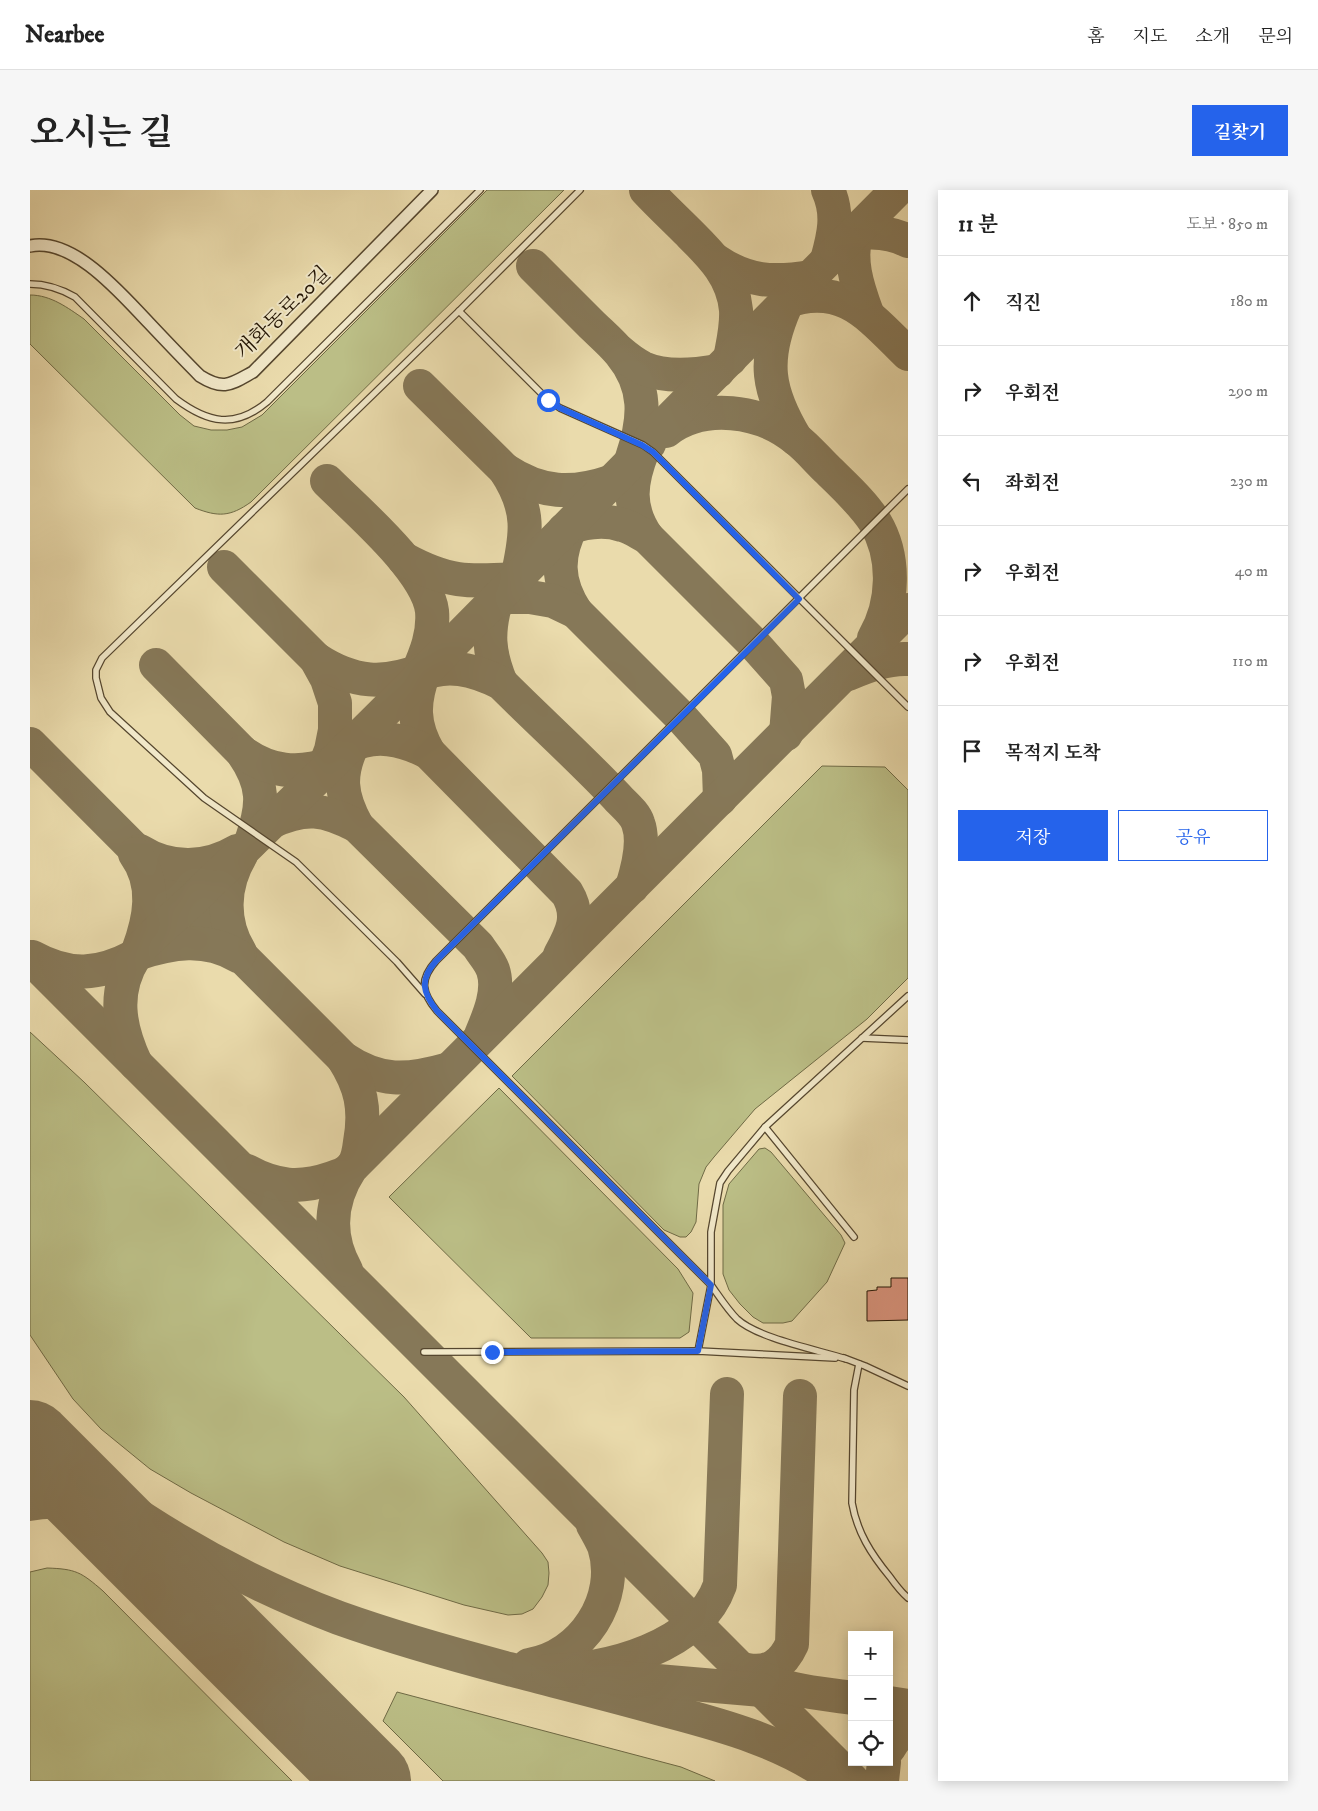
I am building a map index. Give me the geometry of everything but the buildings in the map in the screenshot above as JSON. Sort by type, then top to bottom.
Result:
[{"type":"street","name":"개화동로20길","points":[[30,246],[46,246],[66,252],[86,264],[113,285],[200,376],[213,384],[224,385],[254,372],[432,190]]},
{"type":"lane","points":[[30,284],[50,286],[63,290],[75,297],[176,399],[189,409],[215,419],[241,418],[252,414],[267,402],[480,190]]},
{"type":"lane","points":[[580,190],[459,312],[102,658],[96,670],[101,698],[110,712],[204,798],[296,862],[397,962],[437,1011],[711,1285],[737,1318],[749,1327],[774,1337],[846,1359],[908,1386]]},
{"type":"lane","points":[[459,312],[554,404],[653,452],[908,707]]},
{"type":"lane","points":[[425,994],[424,987],[427,974],[436,961],[908,489]]},
{"type":"lane","points":[[698,1351],[711,1285],[711,1232],[720,1183],[765,1127],[908,996]]},
{"type":"lane","points":[[862,1038],[908,1040]]},
{"type":"lane","points":[[765,1127],[854,1237]]},
{"type":"lane","points":[[424,1352],[698,1351],[792,1354],[846,1359]]},
{"type":"lane","points":[[859,1364],[854,1390],[852,1503],[854,1518],[866,1545],[908,1598]]},
{"type":"green space","points":[[487,190],[564,190],[251,502],[237,511],[217,514],[195,508],[30,344],[30,295],[45,297],[84,319],[180,415],[194,426],[211,430],[227,430],[242,427],[262,415]]},
{"type":"green space","points":[[822,766],[885,767],[908,790],[908,978],[867,1019],[755,1109],[706,1167],[699,1184],[696,1222],[686,1237],[680,1237],[664,1230],[512,1076]]},
{"type":"green space","points":[[30,1032],[84,1082],[404,1397],[542,1553],[548,1562],[548,1585],[533,1609],[522,1614],[508,1615],[464,1605],[340,1566],[284,1542],[150,1469],[101,1429],[73,1399],[30,1335]]},
{"type":"green space","points":[[499,1088],[678,1269],[693,1293],[689,1332],[680,1338],[531,1338],[389,1197]]},
{"type":"green space","points":[[765,1148],[771,1152],[841,1235],[845,1243],[827,1282],[792,1321],[783,1323],[763,1323],[753,1317],[729,1290],[723,1274],[723,1205],[729,1184],[759,1149]]},
{"type":"green space","points":[[47,1568],[65,1569],[78,1573],[103,1591],[292,1781],[30,1781],[30,1572]]},
{"type":"green space","points":[[397,1692],[681,1767],[715,1781],[443,1781],[383,1721]]},
{"type":"taxiway","points":[[646,190],[712,257],[730,286],[736,310],[730,359]]},
{"type":"taxiway","points":[[827,260],[834,225],[833,208],[828,190]]},
{"type":"taxiway","points":[[136,1064],[125,1037],[120,1010],[123,983],[135,956],[141,948],[396,701],[649,444],[651,438],[897,190]]},
{"type":"taxiway","points":[[857,230],[853,251],[855,272],[867,313]]},
{"type":"taxiway","points":[[853,234],[881,233],[908,241]]},
{"type":"taxiway","points":[[715,260],[749,277],[772,280],[811,277]]},
{"type":"taxiway","points":[[533,266],[613,345],[636,378],[640,391],[641,417],[640,430],[632,458]]},
{"type":"taxiway","points":[[785,302],[805,296],[823,296],[840,299],[868,316],[908,354]]},
{"type":"taxiway","points":[[785,307],[773,343],[771,375],[779,406],[796,439]]},
{"type":"taxiway","points":[[620,352],[643,368],[661,373],[690,374],[718,371]]},
{"type":"taxiway","points":[[420,386],[505,470],[513,484],[523,510],[524,522],[523,548],[517,578]]},
{"type":"taxiway","points":[[666,431],[681,422],[697,416],[714,413],[732,413],[766,421],[782,429],[809,450],[865,508],[875,522],[887,550],[890,580],[889,596],[881,625],[874,638]]},
{"type":"taxiway","points":[[643,450],[635,473],[633,495],[636,516],[647,537]]},
{"type":"taxiway","points":[[505,470],[531,484],[557,490],[584,489],[613,481]]},
{"type":"taxiway","points":[[327,481],[372,524],[404,559],[418,577],[427,595],[432,611],[431,636],[417,674]]},
{"type":"taxiway","points":[[564,530],[585,523],[608,522],[625,526],[647,537],[754,644],[786,680],[789,696],[786,734]]},
{"type":"taxiway","points":[[573,523],[563,546],[561,568],[565,590],[576,612]]},
{"type":"taxiway","points":[[404,559],[446,577],[484,581],[516,579]]},
{"type":"taxiway","points":[[224,567],[316,659],[327,679],[335,703],[335,730],[331,750],[323,771]]},
{"type":"taxiway","points":[[492,604],[507,597],[530,597],[553,601],[576,612],[681,717],[715,755],[719,770],[720,799]]},
{"type":"taxiway","points":[[497,598],[490,631],[490,641],[493,661],[501,683]]},
{"type":"taxiway","points":[[346,1270],[336,1244],[334,1218],[335,1205],[339,1193],[351,1168],[908,610]]},
{"type":"taxiway","points":[[316,659],[343,673],[369,679],[396,678],[426,669]]},
{"type":"taxiway","points":[[848,674],[885,661],[908,659]]},
{"type":"taxiway","points":[[156,665],[242,752],[250,764],[260,796],[258,817],[251,842]]},
{"type":"taxiway","points":[[418,677],[428,672],[449,668],[481,674],[501,683],[588,767],[628,809],[638,823],[641,847],[632,887]]},
{"type":"taxiway","points":[[424,672],[416,703],[416,713],[423,742],[429,753]]},
{"type":"taxiway","points":[[347,748],[367,740],[388,739],[409,744],[429,753],[567,893],[574,909],[574,917],[571,932],[560,955]]},
{"type":"taxiway","points":[[354,742],[345,764],[343,784],[347,804],[357,826]]},
{"type":"taxiway","points":[[30,744],[343,1058],[356,1066],[382,1076],[420,1076],[449,1069]]},
{"type":"taxiway","points":[[242,752],[263,764],[284,770],[307,770],[331,764]]},
{"type":"taxiway","points":[[271,822],[295,813],[315,812],[335,816],[357,826],[478,946],[492,967],[495,978],[493,1003],[481,1035]]},
{"type":"taxiway","points":[[140,851],[164,862],[188,865],[213,861],[237,851]]},
{"type":"taxiway","points":[[135,854],[142,865],[149,889],[146,927],[138,951]]},
{"type":"taxiway","points":[[240,952],[230,928],[227,904],[231,879],[241,855]]},
{"type":"taxiway","points":[[137,954],[176,944],[188,943],[213,946],[238,956]]},
{"type":"taxiway","points":[[32,957],[59,968],[84,971],[109,967],[135,956]]},
{"type":"taxiway","points":[[30,958],[853,1781]]},
{"type":"taxiway","points":[[247,1171],[278,1183],[299,1185],[332,1178],[352,1167],[357,1158],[359,1148],[362,1130],[362,1108],[358,1088],[343,1058]]},
{"type":"taxiway","points":[[548,1671],[597,1666],[623,1660],[648,1651],[692,1625],[709,1606],[720,1585],[727,1394]]},
{"type":"taxiway","points":[[747,1670],[769,1669],[780,1662],[792,1644],[800,1396]]},
{"type":"taxiway","points":[[30,1431],[95,1486],[160,1530],[218,1563],[308,1606],[424,1645],[732,1729],[794,1754],[832,1777]]},
{"type":"taxiway","points":[[30,1504],[62,1502],[81,1507],[110,1520]]},
{"type":"taxiway","points":[[529,1665],[548,1660],[581,1638],[593,1622],[602,1604],[607,1585],[608,1566],[604,1546],[593,1525]]},
{"type":"taxiway","points":[[753,1674],[789,1688],[848,1697]]},
{"type":"taxiway","points":[[599,1676],[762,1690]]},
{"type":"taxiway","points":[[893,1704],[908,1706]]},
{"type":"taxiway","points":[[893,1742],[908,1727]]},
{"type":"taxiway","points":[[882,1781],[884,1766]]},
{"type":"runway","points":[[30,1442],[369,1781]]},
{"type":"route","points":[[492,1352],[698,1351],[711,1285],[437,1011],[425,994],[425,980],[429,969],[799,599],[653,452],[642,445],[560,408],[548,400]]}]
